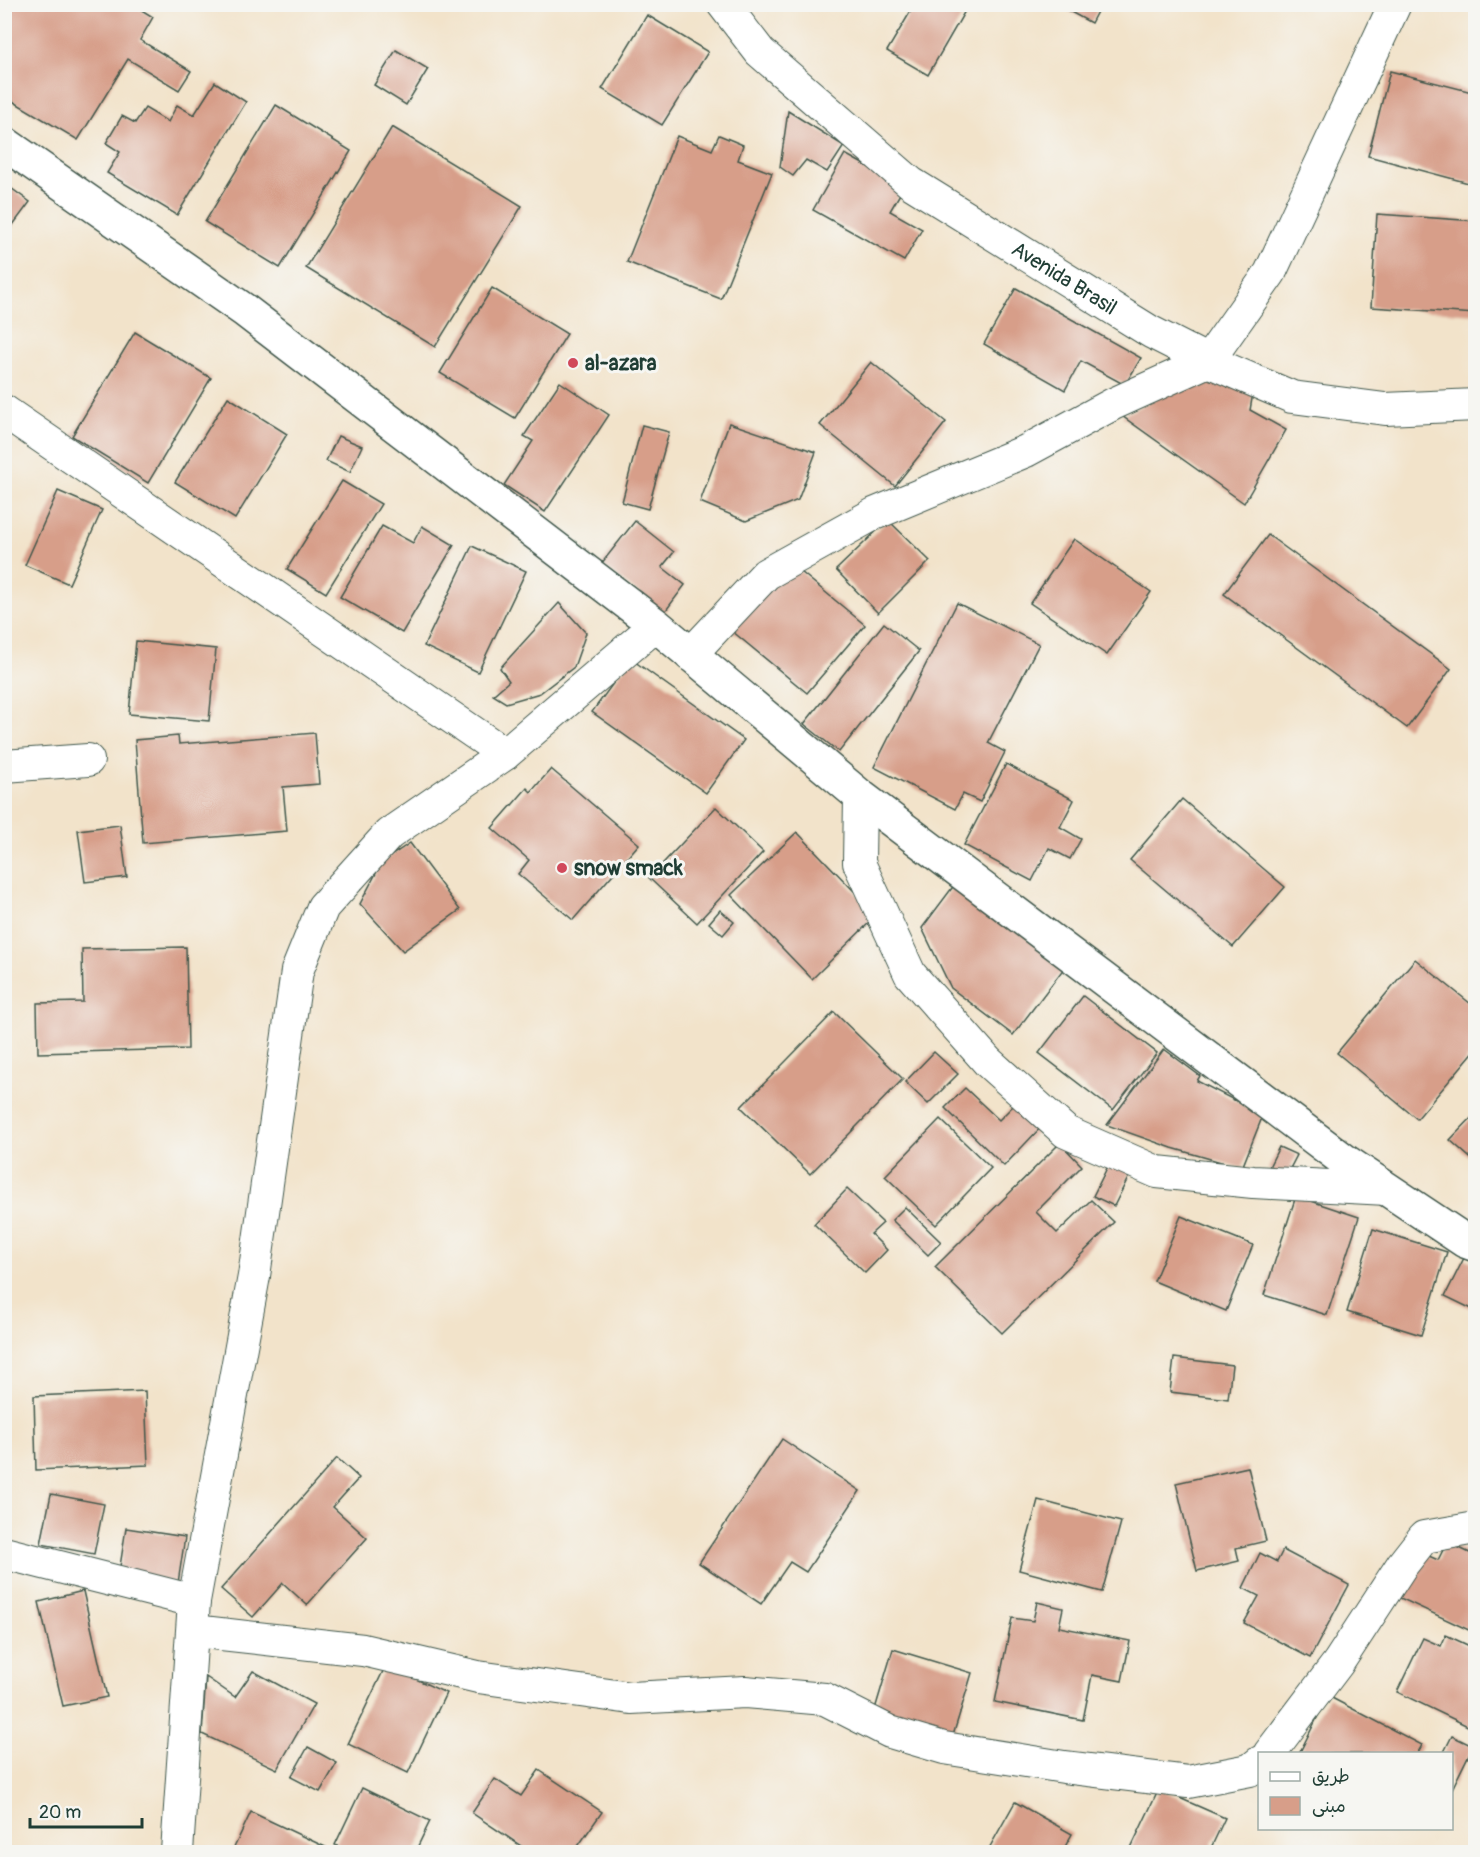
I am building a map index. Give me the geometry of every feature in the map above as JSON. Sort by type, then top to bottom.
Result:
[{"type":"main road","points":[[4,143],[244,310],[656,625],[860,796],[1387,1189],[1466,1241],[1476,1245]]},
{"type":"street","name":"Avenida Brasil","points":[[723,4],[760,52],[911,183],[1151,332],[1208,361],[1292,398],[1385,409],[1476,405]]},
{"type":"street","points":[[690,654],[766,574],[874,514],[1026,451],[1113,404],[1208,361],[1270,273],[1395,4]]},
{"type":"street","points":[[4,411],[505,754]]},
{"type":"street","points":[[177,1852],[194,1616],[254,1276],[297,971],[323,907],[389,834],[505,754],[656,625]]},
{"type":"street","points":[[4,766],[88,760]]},
{"type":"street","points":[[860,796],[859,863],[910,975],[988,1062],[1066,1132],[1157,1172],[1253,1182],[1387,1189]]},
{"type":"street","points":[[1271,1752],[1338,1663],[1402,1565],[1424,1537],[1476,1528]]},
{"type":"street","points":[[4,1553],[194,1616],[363,1650],[478,1677],[631,1698],[744,1692],[825,1699],[890,1732],[934,1745],[1064,1767],[1188,1782],[1250,1770],[1258,1764]]},
{"type":"building","points":[[4,4],[132,4],[153,17],[140,40],[191,71],[179,90],[128,59],[78,140],[4,96]]},
{"type":"building","points":[[915,4],[969,4],[928,75],[887,51]]},
{"type":"building","points":[[1056,4],[1101,4],[1091,23]]},
{"type":"building","points":[[647,15],[708,52],[662,125],[602,89]]},
{"type":"building","points":[[396,50],[428,69],[406,105],[374,85]]},
{"type":"building","points":[[1390,71],[1476,93],[1476,185],[1368,156]]},
{"type":"building","points":[[215,82],[246,102],[177,215],[107,173],[120,152],[106,143],[122,116],[135,123],[145,108],[168,122],[177,105],[194,115]]},
{"type":"building","points":[[276,105],[351,151],[280,268],[205,222]]},
{"type":"building","points":[[788,111],[844,146],[827,172],[806,160],[793,176],[780,167]]},
{"type":"building","points":[[392,127],[522,206],[435,347],[306,268]]},
{"type":"building","points":[[719,135],[743,145],[738,160],[772,173],[721,299],[627,262],[677,136],[712,150]]},
{"type":"building","points":[[845,154],[904,187],[890,211],[922,229],[904,261],[813,210]]},
{"type":"building","points":[[4,183],[30,202],[4,237]]},
{"type":"building","points":[[1377,214],[1476,221],[1476,314],[1371,307]]},
{"type":"building","points":[[492,288],[567,334],[515,418],[440,373]]},
{"type":"building","points":[[1016,288],[1141,358],[1125,385],[1081,361],[1065,390],[984,344]]},
{"type":"building","points":[[135,332],[211,378],[148,483],[72,436]]},
{"type":"building","points":[[871,362],[946,422],[895,486],[820,425]]},
{"type":"building","points":[[1202,374],[1253,393],[1250,410],[1286,430],[1244,503],[1122,416]]},
{"type":"building","points":[[560,382],[609,415],[545,512],[504,485],[533,441],[524,436]]},
{"type":"building","points":[[228,397],[287,434],[235,519],[175,482]]},
{"type":"building","points":[[729,423],[816,452],[798,500],[746,521],[700,502]]},
{"type":"building","points":[[642,425],[669,432],[648,509],[622,502]]},
{"type":"building","points":[[338,436],[362,446],[350,472],[326,461]]},
{"type":"building","points":[[342,481],[381,504],[326,593],[287,569]]},
{"type":"building","points":[[58,491],[102,510],[69,584],[25,565]]},
{"type":"building","points":[[888,520],[930,561],[878,613],[836,570]]},
{"type":"building","points":[[635,521],[674,552],[662,567],[685,585],[664,613],[601,564]]},
{"type":"building","points":[[382,526],[413,543],[422,526],[454,545],[402,633],[340,597]]},
{"type":"building","points":[[1268,535],[1451,669],[1407,728],[1224,594]]},
{"type":"building","points":[[1074,539],[1151,592],[1107,655],[1030,603]]},
{"type":"building","points":[[472,546],[526,571],[478,672],[424,646]]},
{"type":"building","points":[[789,562],[865,625],[807,693],[732,631]]},
{"type":"building","points":[[559,603],[586,633],[574,667],[540,693],[506,703],[493,695],[509,681],[500,668]]},
{"type":"building","points":[[957,603],[1039,644],[988,743],[1005,752],[980,802],[963,794],[955,809],[874,767]]},
{"type":"building","points":[[884,623],[919,651],[839,752],[804,724]]},
{"type":"building","points":[[136,641],[216,649],[209,721],[129,714]]},
{"type":"building","points":[[631,659],[744,740],[706,793],[592,712]]},
{"type":"building","points":[[315,733],[319,784],[283,787],[287,831],[143,843],[135,740],[178,736],[179,744]]},
{"type":"building","points":[[1006,764],[1074,800],[1060,827],[1081,839],[1070,859],[1049,848],[1032,881],[964,845]]},
{"type":"building","points":[[551,769],[639,844],[573,920],[518,874],[529,860],[492,828],[527,788],[531,792]]},
{"type":"building","points":[[1182,799],[1285,887],[1233,947],[1130,860]]},
{"type":"building","points":[[716,807],[763,852],[697,923],[649,878]]},
{"type":"building","points":[[120,825],[127,877],[85,882],[78,830]]},
{"type":"building","points":[[797,832],[877,915],[812,979],[731,895]]},
{"type":"building","points":[[410,843],[460,910],[403,951],[360,904],[382,862]]},
{"type":"building","points":[[958,880],[1068,963],[1013,1035],[951,988],[922,928]]},
{"type":"building","points":[[720,910],[734,922],[723,935],[709,923]]},
{"type":"building","points":[[186,947],[188,1049],[38,1053],[37,1003],[83,1002],[82,949]]},
{"type":"building","points":[[1415,959],[1476,1008],[1476,1049],[1417,1119],[1337,1053]]},
{"type":"building","points":[[1083,996],[1157,1053],[1113,1110],[1039,1053]]},
{"type":"building","points":[[834,1012],[903,1079],[810,1174],[741,1107]]},
{"type":"building","points":[[1164,1049],[1200,1076],[1197,1081],[1263,1115],[1242,1168],[1172,1148],[1107,1125]]},
{"type":"building","points":[[934,1052],[958,1074],[928,1104],[905,1082]]},
{"type":"building","points":[[965,1088],[999,1120],[1018,1101],[1043,1125],[1004,1166],[945,1108]]},
{"type":"building","points":[[1476,1113],[1476,1163],[1450,1140]]},
{"type":"building","points":[[940,1119],[991,1168],[936,1225],[885,1176]]},
{"type":"building","points":[[1060,1143],[1082,1166],[1036,1212],[1057,1233],[1091,1200],[1114,1222],[1002,1333],[935,1267]]},
{"type":"building","points":[[1279,1147],[1297,1155],[1285,1178],[1268,1169]]},
{"type":"building","points":[[1110,1162],[1131,1172],[1114,1206],[1093,1196]]},
{"type":"building","points":[[847,1189],[883,1223],[871,1234],[887,1250],[865,1273],[814,1224]]},
{"type":"building","points":[[1296,1196],[1359,1217],[1327,1315],[1264,1295]]},
{"type":"building","points":[[905,1207],[941,1242],[928,1255],[892,1220]]},
{"type":"building","points":[[1181,1216],[1253,1245],[1226,1311],[1154,1281]]},
{"type":"building","points":[[1373,1229],[1447,1252],[1421,1335],[1347,1312]]},
{"type":"building","points":[[1464,1258],[1476,1264],[1476,1311],[1445,1296]]},
{"type":"building","points":[[1174,1358],[1232,1365],[1228,1399],[1170,1392]]},
{"type":"building","points":[[145,1391],[148,1465],[36,1470],[34,1396]]},
{"type":"building","points":[[782,1439],[860,1491],[806,1572],[790,1562],[761,1604],[699,1563]]},
{"type":"building","points":[[337,1458],[359,1478],[333,1507],[367,1538],[307,1605],[283,1583],[253,1617],[221,1589]]},
{"type":"building","points":[[1248,1467],[1266,1541],[1236,1548],[1239,1561],[1197,1571],[1176,1483]]},
{"type":"building","points":[[51,1494],[104,1504],[94,1554],[41,1544]]},
{"type":"building","points":[[1038,1500],[1121,1522],[1102,1592],[1019,1570]]},
{"type":"building","points":[[126,1528],[185,1537],[178,1583],[119,1573]]},
{"type":"building","points":[[1447,1542],[1476,1556],[1476,1626],[1473,1632],[1400,1598],[1422,1553],[1438,1560]]},
{"type":"building","points":[[1283,1550],[1349,1585],[1310,1658],[1244,1623],[1259,1596],[1243,1588],[1260,1553],[1277,1562]]},
{"type":"building","points":[[83,1591],[107,1697],[63,1706],[39,1602]]},
{"type":"building","points":[[1037,1602],[1063,1608],[1059,1627],[1130,1641],[1122,1681],[1092,1675],[1083,1720],[995,1702],[1012,1618],[1033,1621]]},
{"type":"building","points":[[1446,1635],[1476,1649],[1471,1661],[1476,1663],[1476,1730],[1397,1692],[1423,1638],[1441,1646]]},
{"type":"building","points":[[893,1649],[972,1673],[952,1739],[873,1716]]},
{"type":"building","points":[[386,1665],[446,1693],[408,1773],[348,1744]]},
{"type":"building","points":[[253,1671],[314,1704],[277,1769],[202,1734],[206,1677],[235,1697]]},
{"type":"building","points":[[1328,1696],[1422,1745],[1418,1752],[1300,1752]]},
{"type":"building","points":[[1452,1736],[1473,1746],[1453,1787],[1453,1752],[1444,1752]]},
{"type":"building","points":[[308,1747],[337,1763],[320,1792],[291,1777]]},
{"type":"building","points":[[539,1770],[602,1812],[574,1852],[530,1852],[472,1813],[495,1779],[521,1796]]},
{"type":"building","points":[[362,1788],[430,1821],[415,1852],[350,1852],[335,1845]]},
{"type":"building","points":[[1159,1789],[1225,1818],[1209,1852],[1129,1852]]},
{"type":"building","points":[[1015,1802],[1072,1834],[1062,1852],[987,1852]]},
{"type":"building","points":[[251,1812],[336,1852],[232,1852]]},
{"type":"place","name":"al-azara","points":[[573,363]]},
{"type":"place","name":"snow smack","points":[[562,868]]}]
